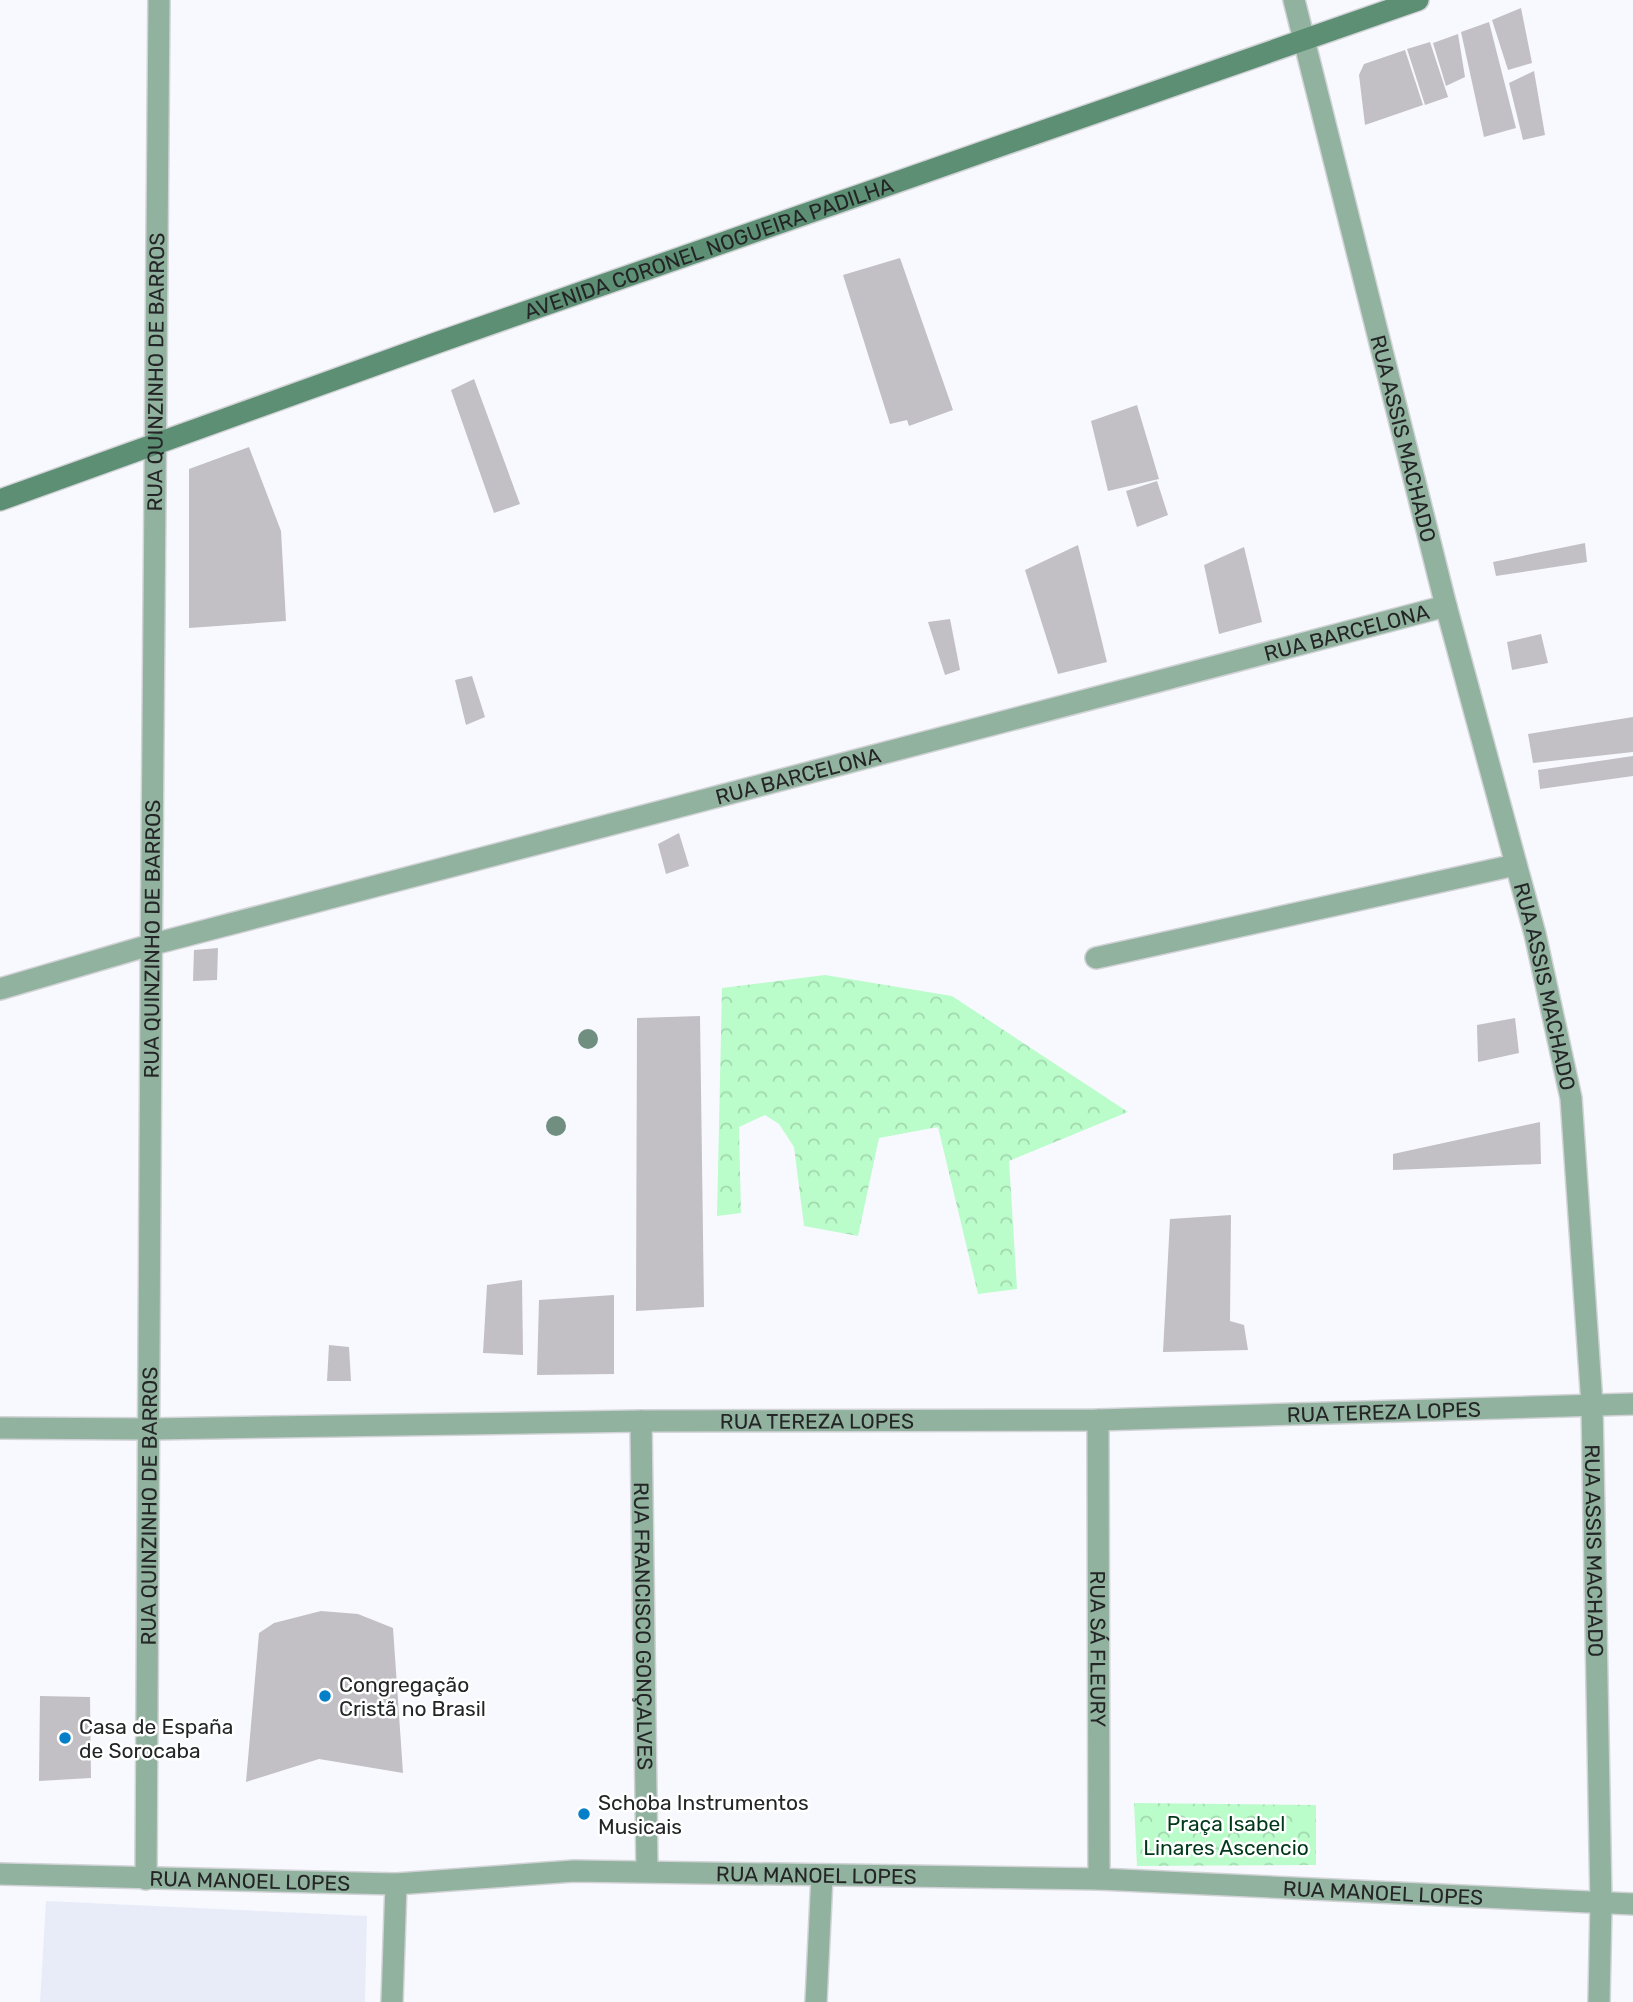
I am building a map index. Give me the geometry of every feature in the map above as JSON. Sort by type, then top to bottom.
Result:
[{"type":"main road","name":"AVENIDA CORONEL NOGUEIRA PADILHA","points":[[0,500],[154,447],[439,342],[1418,0]]},
{"type":"street","name":"RUA QUINZINHO DE BARROS","points":[[146,1879],[151,1429],[150,945],[159,0]]},
{"type":"street","name":"RUA ASSIS MACHADO","points":[[1294,0],[1446,606],[1535,934],[1571,1098],[1591,1404],[1601,1904],[1600,2002]]},
{"type":"street","name":"RUA BARCELONA","points":[[0,989],[150,945],[1446,606]]},
{"type":"street","points":[[1096,958],[1515,865]]},
{"type":"street","name":"RUA TEREZA LOPES","points":[[0,1428],[151,1429],[641,1421],[1098,1420],[1633,1404]]},
{"type":"street","name":"RUA SÁ FLEURY","points":[[1098,1420],[1098,1879]]},
{"type":"street","name":"RUA FRANCISCO GONÇALVES","points":[[641,1421],[647,1871]]},
{"type":"street","name":"RUA MANOEL LOPES","points":[[0,1874],[396,1884],[574,1871],[1098,1879],[1633,1904]]},
{"type":"street","points":[[816,2002],[822,1876]]},
{"type":"street","points":[[392,2002],[396,1884]]},
{"type":"shaded area","points":[[46,1901],[367,1916],[365,2002],[40,2002]]},
{"type":"green space","points":[[825,975],[952,996],[1128,1112],[1009,1161],[1017,1289],[978,1294],[938,1127],[879,1138],[858,1236],[804,1226],[794,1147],[779,1124],[765,1115],[739,1127],[741,1213],[717,1216],[722,988]]},
{"type":"green space","name":"Praça Isabel Linares Ascencio","points":[[1134,1803],[1316,1805],[1316,1865],[1137,1866]]},
{"type":"building","points":[[1521,8],[1532,63],[1508,70],[1492,20]]},
{"type":"building","points":[[1489,22],[1516,128],[1484,137],[1461,32]]},
{"type":"building","points":[[1458,34],[1465,77],[1446,86],[1433,43]]},
{"type":"building","points":[[1430,42],[1448,97],[1425,105],[1407,49]]},
{"type":"building","points":[[1405,50],[1423,105],[1365,125],[1359,75],[1364,64]]},
{"type":"building","points":[[1534,71],[1545,135],[1523,140],[1509,83]]},
{"type":"building","points":[[900,258],[953,410],[909,426],[907,420],[890,424],[843,275]]},
{"type":"building","points":[[474,379],[520,504],[494,513],[451,390]]},
{"type":"building","points":[[1137,405],[1159,479],[1108,491],[1091,421]]},
{"type":"building","points":[[249,447],[281,531],[286,621],[189,628],[189,469]]},
{"type":"building","points":[[1157,481],[1168,515],[1137,527],[1126,491]]},
{"type":"building","points":[[1585,543],[1587,562],[1496,576],[1493,562]]},
{"type":"building","points":[[1078,545],[1107,662],[1058,674],[1025,570]]},
{"type":"building","points":[[1244,547],[1262,622],[1219,634],[1204,565]]},
{"type":"building","points":[[950,619],[960,670],[945,675],[928,622]]},
{"type":"building","points":[[1541,634],[1548,663],[1512,670],[1507,642]]},
{"type":"building","points":[[472,676],[485,717],[466,725],[455,680]]},
{"type":"building","points":[[1633,717],[1633,752],[1533,763],[1528,734]]},
{"type":"building","points":[[1633,756],[1633,776],[1540,789],[1538,770]]},
{"type":"building","points":[[679,833],[689,866],[666,874],[658,844]]},
{"type":"building","points":[[218,948],[217,980],[193,981],[194,950]]},
{"type":"building","points":[[700,1016],[704,1307],[636,1311],[637,1018]]},
{"type":"building","points":[[1515,1018],[1519,1053],[1478,1062],[1477,1025]]},
{"type":"building","points":[[1540,1122],[1541,1164],[1393,1170],[1393,1154]]},
{"type":"building","points":[[1231,1215],[1230,1321],[1244,1325],[1248,1350],[1163,1352],[1170,1219]]},
{"type":"building","points":[[522,1280],[523,1355],[483,1353],[487,1285]]},
{"type":"building","points":[[614,1295],[614,1374],[537,1375],[539,1300]]},
{"type":"building","points":[[329,1345],[349,1347],[351,1381],[327,1381]]},
{"type":"building","name":"Congregação Cristã no Brasil","points":[[321,1611],[358,1614],[393,1628],[403,1773],[319,1759],[246,1782],[259,1633],[274,1623]]},
{"type":"building","name":"Casa de España de Sorocaba","points":[[40,1696],[90,1697],[91,1778],[39,1781]]},
{"type":"place","name":"Congregação Cristã no Brasil","points":[[325,1696]]},
{"type":"place","name":"Casa de España de Sorocaba","points":[[65,1738]]},
{"type":"place","name":"Schoba Instrumentos Musicais","points":[[584,1814]]}]
